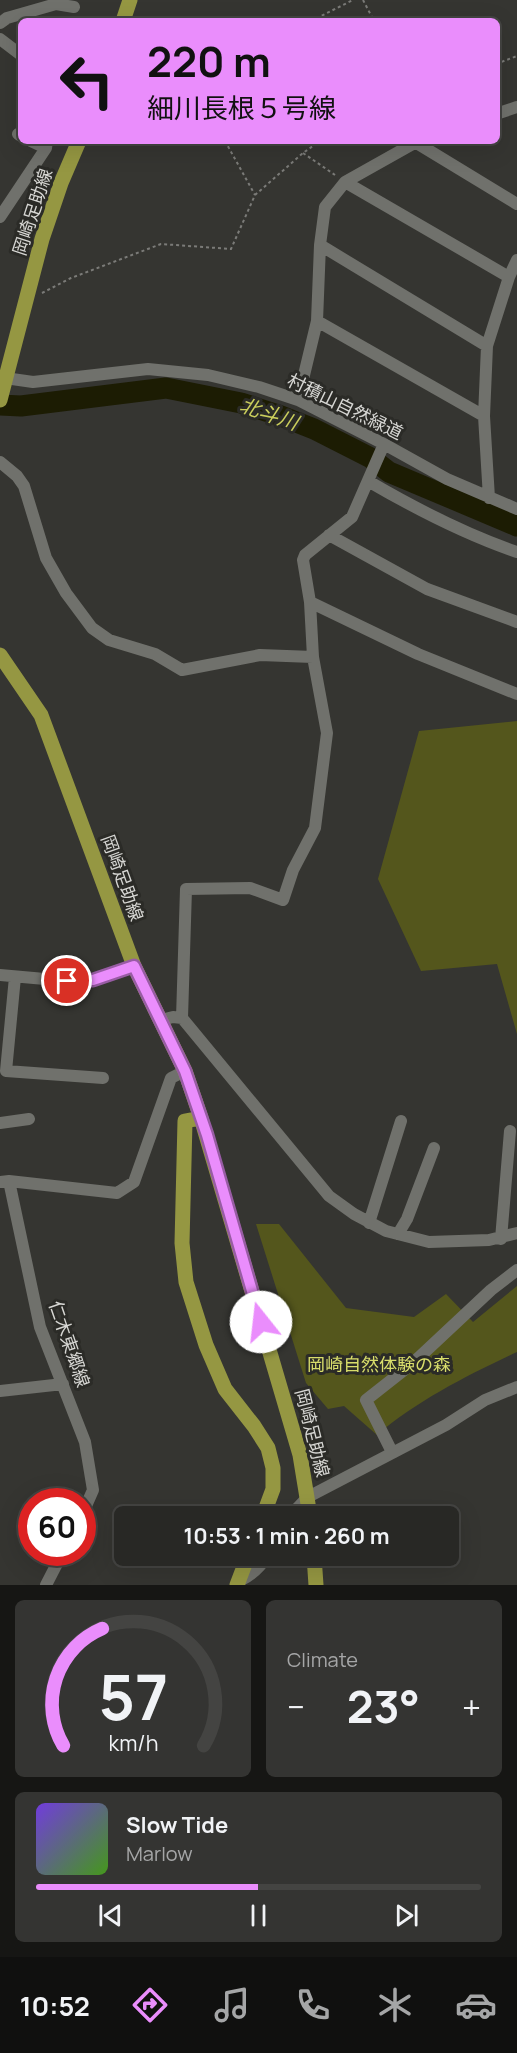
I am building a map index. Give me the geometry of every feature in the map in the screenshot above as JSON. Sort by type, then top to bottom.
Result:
[{"type":"main road","points":[[124,18],[130,0]]},
{"type":"main road","name":"岡崎足助線","points":[[1,393],[42,239],[61,183],[78,144]]},
{"type":"main road","name":"岡崎足助線","points":[[0,655],[41,715],[134,966],[185,1071],[201,1118],[300,1455],[309,1506]]},
{"type":"main road","points":[[201,1118],[185,1121],[182,1243],[186,1281],[206,1345],[225,1389],[268,1448],[273,1468],[273,1490],[267,1506]]},
{"type":"main road","points":[[238,1583],[244,1566]]},
{"type":"main road","points":[[315,1566],[316,1585]]},
{"type":"street","points":[[0,22],[56,4],[75,3],[73,18]]},
{"type":"street","points":[[0,39],[18,53]]},
{"type":"street","points":[[500,113],[517,107]]},
{"type":"street","points":[[298,400],[316,321],[320,245],[326,207],[345,182],[413,144]]},
{"type":"street","points":[[420,144],[517,204]]},
{"type":"street","points":[[0,217],[46,145]]},
{"type":"street","points":[[345,182],[509,277]]},
{"type":"street","points":[[320,245],[487,346]]},
{"type":"street","points":[[489,498],[484,416],[487,346],[509,277],[517,260]]},
{"type":"street","points":[[316,321],[484,416]]},
{"type":"street","name":"村積山自然緑道","points":[[1,393],[33,382],[147,369],[208,375],[259,387],[298,400],[382,447],[447,479],[517,509]]},
{"type":"street","points":[[382,447],[352,516],[305,555],[303,560],[310,602],[313,657],[327,733],[315,828],[293,870],[283,900],[250,888],[186,889],[182,1018],[330,1196],[369,1222],[386,1232],[429,1242],[501,1239],[517,1233]]},
{"type":"street","points":[[0,462],[24,486],[46,558],[66,593],[92,628],[108,640],[155,654],[182,670],[260,655],[313,657]]},
{"type":"street","points":[[369,477],[433,518],[482,540],[517,552]]},
{"type":"street","points":[[329,535],[427,589],[517,622]]},
{"type":"street","points":[[310,602],[418,654],[517,694]]},
{"type":"street","points":[[0,975],[67,981],[93,980],[134,966]]},
{"type":"street","points":[[15,977],[6,1071],[103,1078]]},
{"type":"street","points":[[160,1020],[173,1017],[182,1018]]},
{"type":"street","points":[[3,1179],[117,1193],[134,1182],[171,1078],[185,1071]]},
{"type":"street","points":[[0,1123],[29,1119]]},
{"type":"street","points":[[369,1222],[401,1121]]},
{"type":"street","points":[[501,1239],[510,1131]]},
{"type":"street","points":[[399,1234],[412,1208],[434,1148]]},
{"type":"street","name":"仁木東郷線","points":[[3,1179],[40,1327],[85,1442],[93,1488]]},
{"type":"street","points":[[392,1452],[366,1400],[413,1363],[491,1290],[517,1270]]},
{"type":"street","points":[[0,1392],[63,1384]]},
{"type":"street","points":[[299,1506],[308,1497],[446,1425],[485,1400],[517,1387]]},
{"type":"street","points":[[45,1585],[55,1566]]},
{"type":"street","points":[[238,1583],[261,1566]]},
{"type":"path","points":[[317,18],[353,0]]},
{"type":"path","points":[[363,0],[372,18]]},
{"type":"path","points":[[500,62],[517,56]]},
{"type":"path","points":[[227,144],[255,195]]},
{"type":"path","points":[[26,301],[72,278],[161,244],[231,249],[255,195],[316,144]]},
{"type":"path","points":[[303,153],[345,182]]},
{"type":"green space","points":[[517,721],[517,1034],[497,964],[421,971],[378,879],[419,731]]},
{"type":"green space","name":"岡崎自然体験の森","points":[[256,1224],[279,1224],[346,1308],[414,1317],[446,1294],[473,1322],[517,1286],[517,1352],[426,1399],[377,1435],[344,1406],[328,1409],[306,1383]]},
{"type":"waterway","name":"北斗川","points":[[0,405],[21,406],[166,388],[241,403],[314,429],[371,458],[389,472],[517,526]]},
{"type":"route","points":[[67,981],[93,980],[134,966],[185,1071],[207,1135],[261,1322]]}]
